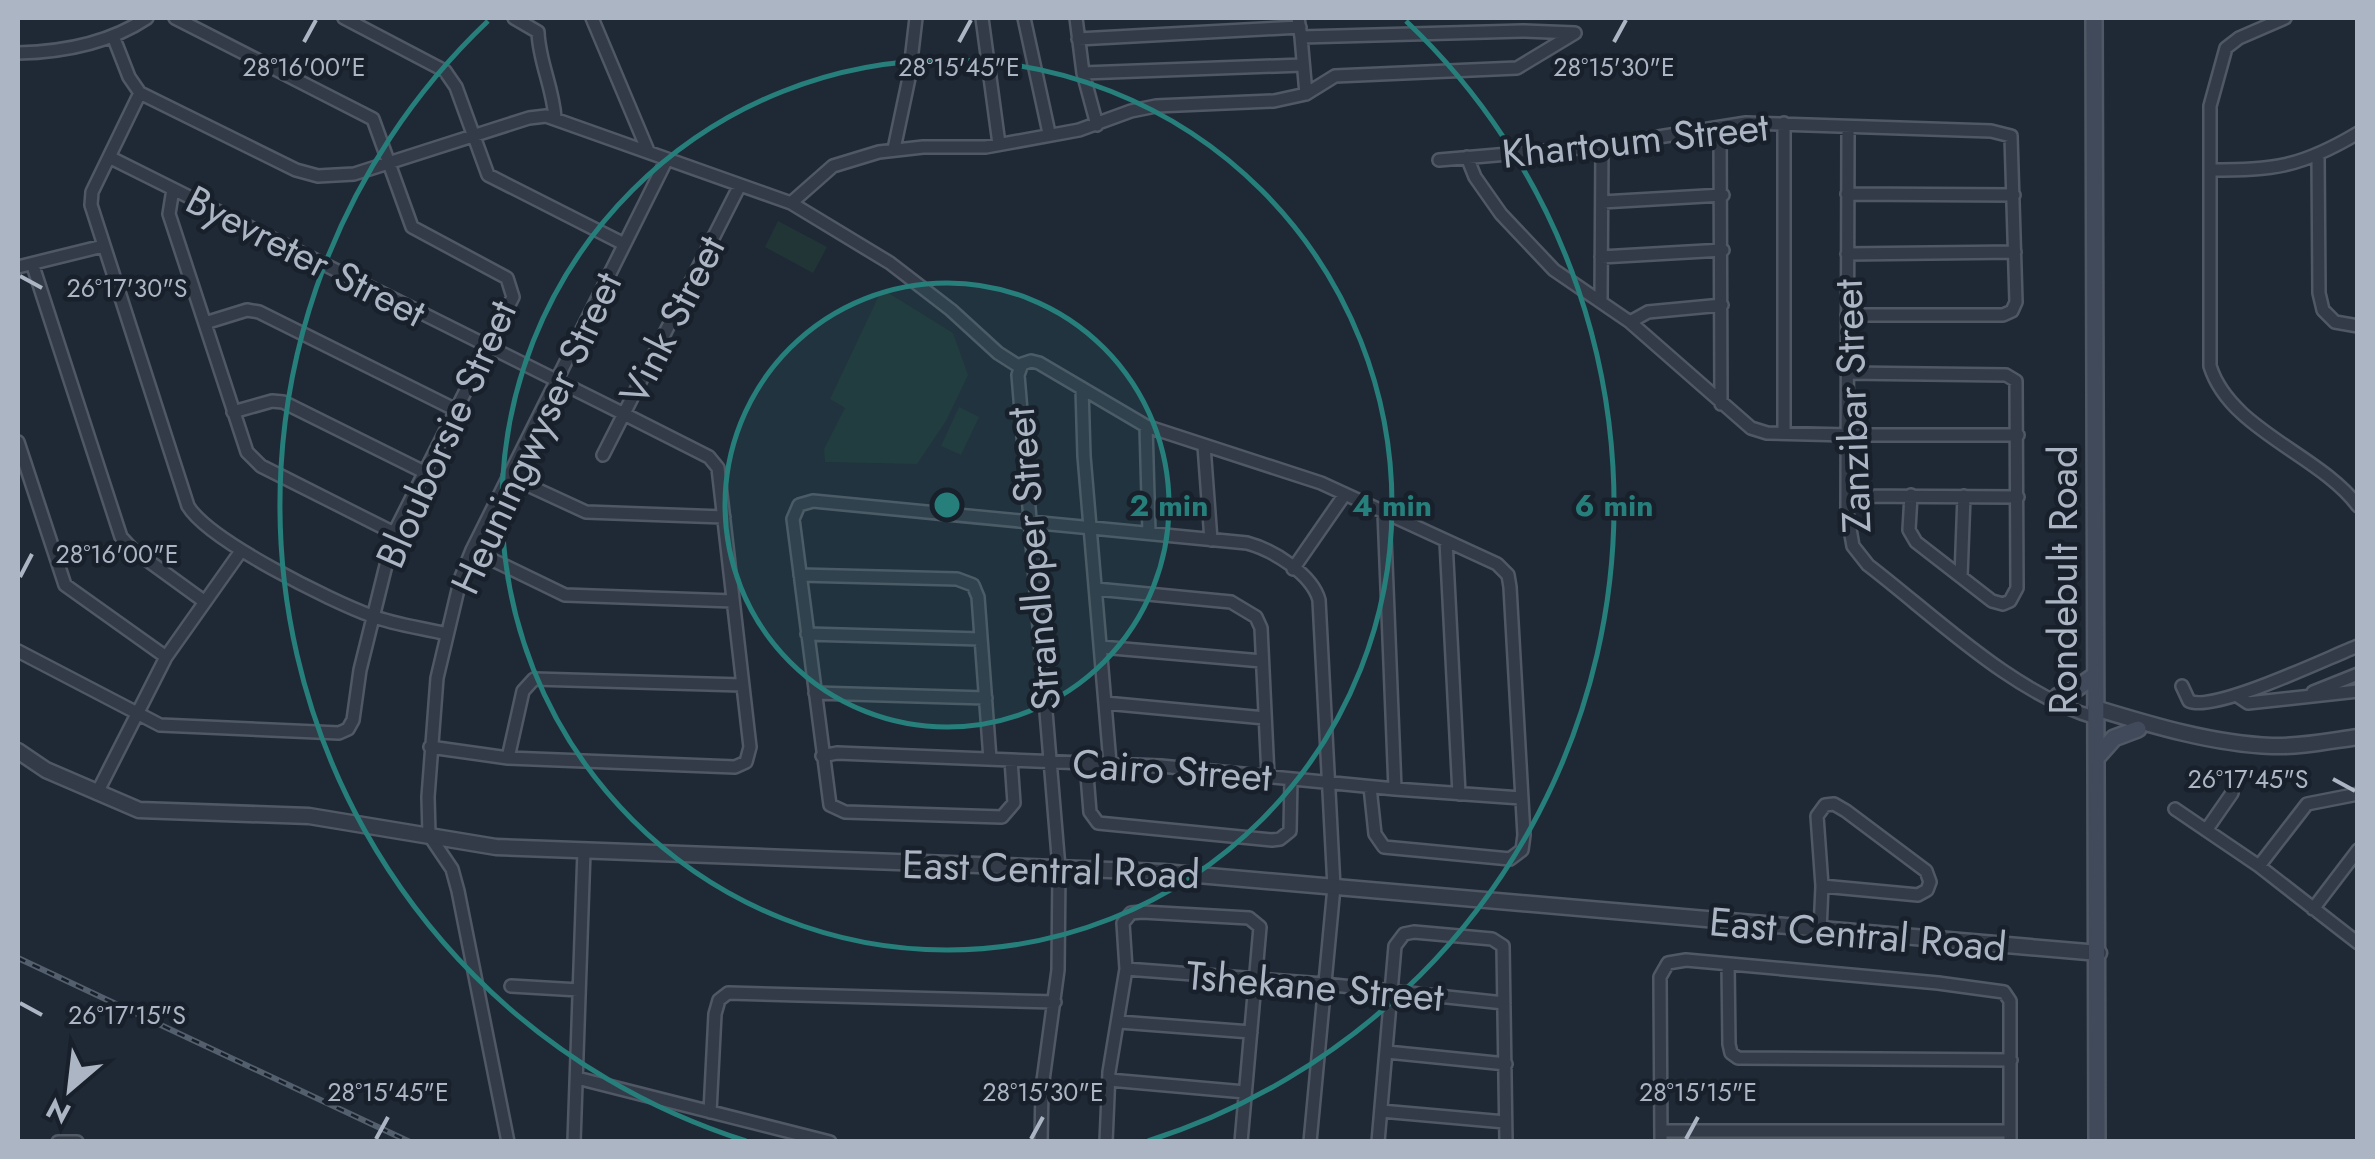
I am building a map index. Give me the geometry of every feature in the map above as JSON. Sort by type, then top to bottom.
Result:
[{"type":"main road","name":"Rondebult Road","points":[[2094,18],[2097,1142]]},
{"type":"main road","points":[[2058,696],[2070,693],[2094,676]]},
{"type":"main road","points":[[2097,758],[2114,738],[2138,730]]},
{"type":"street","points":[[18,53],[65,50],[113,36],[146,18]]},
{"type":"street","points":[[175,18],[368,115],[377,126],[390,164]]},
{"type":"street","points":[[344,18],[445,72],[456,87],[483,168],[492,178],[624,244]]},
{"type":"street","points":[[514,18],[538,32],[538,50],[551,86],[555,118]]},
{"type":"street","points":[[592,18],[648,152]]},
{"type":"street","points":[[894,149],[910,78],[916,18]]},
{"type":"street","points":[[982,18],[999,144]]},
{"type":"street","points":[[1024,18],[1049,133]]},
{"type":"street","points":[[1076,18],[1083,73],[1098,125]]},
{"type":"street","points":[[2285,18],[2239,38],[2226,48],[2210,106],[2208,349],[2214,378],[2238,409],[2332,481],[2358,506]]},
{"type":"street","points":[[792,203],[833,166],[894,149],[999,144],[1098,125],[1130,111],[1156,106],[1274,101],[1306,94],[1335,76],[1517,68],[1575,33],[1300,27],[1078,40]]},
{"type":"street","points":[[1300,27],[1306,94]]},
{"type":"street","points":[[113,36],[129,77],[140,93],[90,198],[188,506],[196,518],[242,552],[373,616],[447,634]]},
{"type":"street","points":[[1083,73],[1302,65]]},
{"type":"street","name":"Strandloper Street","points":[[140,93],[307,173],[338,177],[529,118],[555,118],[792,203],[890,264],[1020,368],[1029,522],[1059,868],[1056,1002],[1042,1088],[1041,1142]]},
{"type":"street","points":[[1784,123],[1784,431]]},
{"type":"street","name":"Khartoum Street","points":[[1439,160],[1602,146],[1720,127],[1784,123],[1991,131],[2011,136],[2014,195]]},
{"type":"street","points":[[1720,127],[1721,404]]},
{"type":"street","name":"Zanzibar Street","points":[[1848,128],[1848,531],[1859,555],[1958,635]]},
{"type":"street","points":[[2210,170],[2273,168],[2318,156],[2358,132]]},
{"type":"street","points":[[1601,300],[1602,146]]},
{"type":"street","points":[[2318,156],[2320,302],[2335,322],[2358,326]]},
{"type":"street","name":"Byevreter Street","points":[[109,157],[712,460],[720,475],[724,517]]},
{"type":"street","points":[[1467,157],[1474,178],[1501,214],[1533,246],[1630,322],[1751,428],[1767,433],[1848,435],[2018,434]]},
{"type":"street","name":"Heuningwyser Street","points":[[429,835],[433,701],[447,634],[472,550],[666,159]]},
{"type":"street","name":"Blouborsie Street","points":[[137,715],[166,726],[344,732],[353,720],[360,670],[394,533],[513,297],[511,283],[500,274],[412,227],[390,164]]},
{"type":"street","name":"Vink Street","points":[[603,455],[740,185]]},
{"type":"street","points":[[173,189],[169,214],[247,452],[255,462],[394,533]]},
{"type":"street","points":[[1847,194],[2014,195],[2016,302],[2008,314],[1847,315]]},
{"type":"street","points":[[1602,202],[1722,195]]},
{"type":"street","points":[[18,267],[103,246]]},
{"type":"street","points":[[1601,257],[1723,250]]},
{"type":"street","points":[[1847,254],[2015,252]]},
{"type":"street","points":[[33,266],[124,541],[204,602]]},
{"type":"street","points":[[1630,322],[1648,312],[1722,306]]},
{"type":"street","points":[[205,324],[247,310],[260,312],[456,410]]},
{"type":"street","points":[[1020,368],[1034,362],[1146,426],[1321,483],[1497,564],[1510,578],[1524,835],[1519,853],[1510,859],[1384,847],[1376,834],[1370,787]]},
{"type":"street","points":[[1847,373],[2011,376],[2018,386],[2018,588],[2008,602],[1992,600],[1911,537],[1911,495]]},
{"type":"street","points":[[1082,388],[1110,763]]},
{"type":"street","points":[[233,412],[272,401],[283,402],[424,472]]},
{"type":"street","points":[[1146,426],[1149,534]]},
{"type":"street","points":[[18,442],[65,586],[166,656]]},
{"type":"street","points":[[1204,446],[1211,540]]},
{"type":"street","points":[[430,747],[508,758],[740,766],[746,762],[750,748],[724,517],[586,512],[508,476]]},
{"type":"street","points":[[18,492],[32,487]]},
{"type":"street","points":[[1293,569],[1345,494]]},
{"type":"street","points":[[1848,496],[2018,496]]},
{"type":"street","points":[[1961,577],[1964,496]]},
{"type":"street","points":[[1011,760],[1014,804],[1002,816],[844,812],[827,802],[793,520],[795,510],[803,502],[1262,547],[1312,584],[1319,600],[1334,887],[1310,1142]]},
{"type":"street","points":[[1384,512],[1396,790]]},
{"type":"street","points":[[1446,541],[1459,794]]},
{"type":"street","points":[[472,550],[565,595],[733,601]]},
{"type":"street","points":[[98,792],[166,656],[242,552]]},
{"type":"street","points":[[800,575],[967,580],[977,593],[990,759]]},
{"type":"street","points":[[1096,589],[1238,604],[1258,620],[1268,776]]},
{"type":"street","points":[[807,634],[981,638]]},
{"type":"street","points":[[1958,635],[2058,696],[2138,730],[2257,752],[2306,744]]},
{"type":"street","points":[[1958,635],[2042,696],[2095,713],[2270,746],[2358,737]]},
{"type":"street","points":[[1100,646],[1262,661]]},
{"type":"street","points":[[2182,686],[2184,694],[2195,704],[2236,695],[2358,646]]},
{"type":"street","points":[[18,651],[137,715]]},
{"type":"street","points":[[2300,698],[2358,674]]},
{"type":"street","points":[[508,758],[523,690],[534,679],[742,685]]},
{"type":"street","points":[[2236,695],[2248,703],[2358,691]]},
{"type":"street","points":[[815,692],[986,698]]},
{"type":"street","points":[[1104,703],[1265,718]]},
{"type":"street","name":"East Central Road","points":[[18,751],[46,770],[133,808],[154,813],[309,816],[496,847],[1182,873],[2099,953]]},
{"type":"street","name":"Cairo Street","points":[[822,756],[837,753],[1110,763],[1521,798]]},
{"type":"street","points":[[1086,763],[1090,812],[1098,823],[1272,840],[1290,831],[1291,779]]},
{"type":"street","points":[[2207,829],[2232,793]]},
{"type":"street","points":[[2258,866],[2308,804],[2358,794]]},
{"type":"street","points":[[1820,931],[1822,886],[1817,816],[1825,805],[1834,804],[1846,810],[1926,871],[1930,882],[1927,890],[1918,895],[1822,886]]},
{"type":"street","points":[[2176,809],[2358,942]]},
{"type":"street","points":[[429,835],[452,869],[458,891],[508,1142]]},
{"type":"street","points":[[2313,909],[2358,850]]},
{"type":"street","points":[[574,1142],[584,852]]},
{"type":"street","points":[[1106,1142],[1108,1080],[1126,969],[1125,919],[1131,913],[1142,912],[1254,920],[1262,930],[1242,1142]]},
{"type":"street","points":[[1378,1142],[1396,946],[1404,934],[1498,941],[1503,946],[1506,1142]]},
{"type":"street","points":[[1675,961],[1728,964],[2002,991],[2010,999],[2010,1136],[1660,1136],[1662,970],[1675,961]]},
{"type":"street","points":[[1728,964],[1729,1044],[1738,1058],[2010,1060]]},
{"type":"street","name":"Tshekane Street","points":[[1126,969],[1504,1003]]},
{"type":"street","points":[[512,986],[578,990]]},
{"type":"street","points":[[710,1112],[715,1014],[719,1000],[728,992],[1056,1002]]},
{"type":"street","points":[[1119,1022],[1251,1032]]},
{"type":"street","points":[[1387,1052],[1506,1064]]},
{"type":"street","points":[[577,1078],[830,1142]]},
{"type":"street","points":[[1108,1080],[1245,1092]]},
{"type":"street","points":[[1381,1111],[1506,1122]]},
{"type":"street","points":[[58,1142],[77,1142]]},
{"type":"green space","points":[[778,221],[827,247],[813,273],[765,247]]},
{"type":"green space","points":[[882,289],[953,333],[968,375],[946,421],[917,464],[825,462],[824,449],[845,408],[830,399]]},
{"type":"green space","points":[[959,407],[979,417],[961,455],[941,446]]},
{"type":"railway","points":[[18,958],[410,1142]]}]
